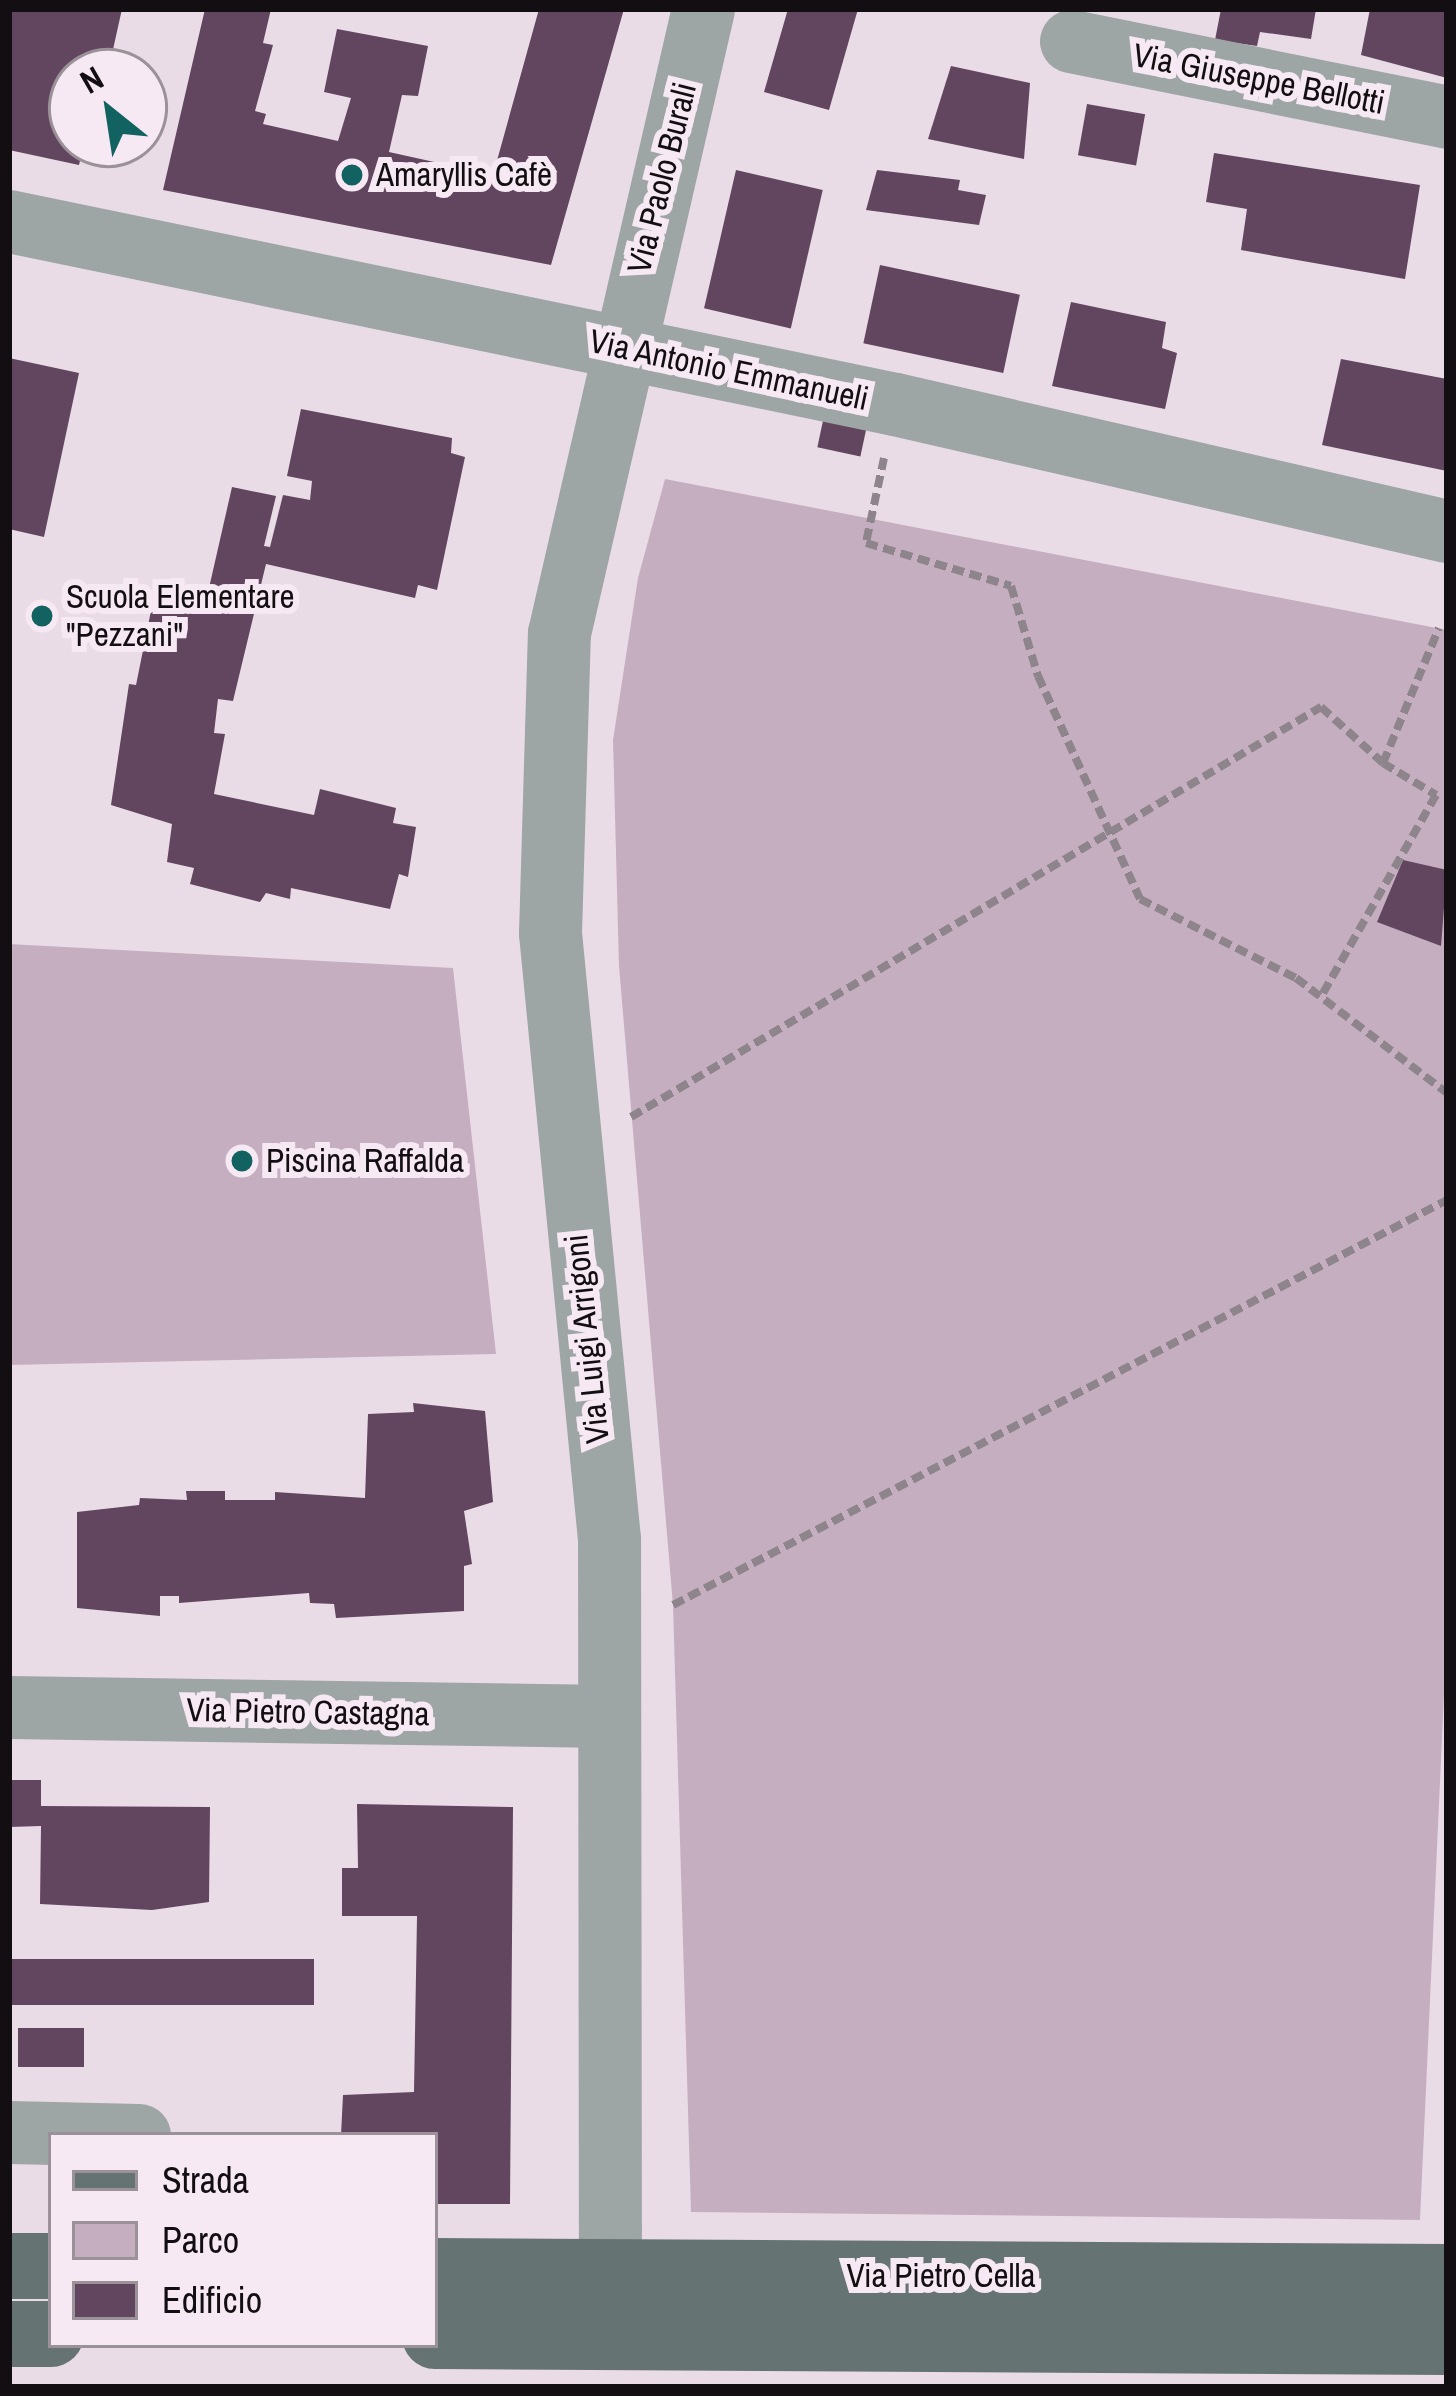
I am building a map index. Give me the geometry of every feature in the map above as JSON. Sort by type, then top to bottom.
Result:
[{"type":"main road","points":[[9,2266],[48,2266]]},
{"type":"main road","name":"Via Pietro Cella","points":[[438,2272],[610,2306],[1447,2342]]},
{"type":"main road","name":"Via Pietro Cella","points":[[438,2335],[610,2306],[1447,2277]]},
{"type":"main road","points":[[9,2334],[48,2334]]},
{"type":"street","name":"Via Paolo Burali","points":[[620,347],[703,9]]},
{"type":"street","name":"Via Giuseppe Bellotti","points":[[1071,41],[1447,117]]},
{"type":"street","name":"Via Antonio Emmanueli","points":[[9,221],[895,404],[1447,531]]},
{"type":"street","name":"Via Luigi Arrigoni","points":[[610,2306],[609,1538],[550,933],[559,633],[620,347]]},
{"type":"street","name":"Via Pietro Castagna","points":[[9,1707],[608,1716]]},
{"type":"street","points":[[9,2132],[48,2133]]},
{"type":"path","points":[[895,404],[866,543],[1011,586],[1038,676],[1140,899],[1321,997],[1447,1093]]},
{"type":"path","points":[[1383,763],[1439,628]]},
{"type":"path","points":[[631,1117],[1321,707],[1383,763],[1436,795],[1321,997]]},
{"type":"path","points":[[673,1605],[1447,1200]]},
{"type":"green space","points":[[665,479],[1447,630],[1447,1629],[1420,2220],[691,2212],[673,1605],[619,966],[613,740],[638,578]]},
{"type":"green space","name":"Piscina Raffalda","points":[[9,944],[453,968],[496,1354],[9,1365]]},
{"type":"building","points":[[9,9],[122,9],[113,48],[48,48],[48,158],[9,150]]},
{"type":"building","points":[[205,9],[271,9],[263,43],[273,45],[255,111],[266,114],[263,124],[338,141],[351,98],[324,92],[337,29],[428,46],[418,96],[402,95],[389,152],[493,175],[539,9],[624,9],[551,265],[163,190]]},
{"type":"building","points":[[788,9],[858,9],[829,110],[764,92]]},
{"type":"building","points":[[1221,9],[1316,9],[1311,39],[1260,32],[1257,46],[1215,40]]},
{"type":"building","points":[[1370,9],[1447,9],[1447,78],[1361,55]]},
{"type":"building","points":[[951,66],[1030,83],[1024,159],[928,139]]},
{"type":"building","points":[[1087,104],[1145,114],[1136,165],[1078,155]]},
{"type":"building","points":[[1214,153],[1420,185],[1405,279],[1241,250],[1247,209],[1206,202]]},
{"type":"building","points":[[736,170],[823,190],[791,328],[704,308]]},
{"type":"building","points":[[877,170],[960,180],[958,190],[986,195],[979,225],[866,210]]},
{"type":"building","points":[[880,265],[1020,295],[1003,373],[863,343]]},
{"type":"building","points":[[1071,302],[1166,322],[1162,348],[1177,353],[1165,409],[1052,386]]},
{"type":"building","points":[[9,358],[79,373],[44,537],[9,529]]},
{"type":"building","points":[[1341,359],[1447,379],[1447,471],[1322,445]]},
{"type":"building","points":[[301,409],[452,438],[451,453],[465,457],[437,590],[418,585],[415,598],[266,564],[233,701],[218,699],[214,733],[225,734],[214,794],[314,815],[320,789],[396,808],[393,823],[416,827],[408,877],[399,874],[390,909],[291,888],[290,899],[266,893],[260,902],[190,884],[194,868],[167,862],[172,824],[111,805],[129,684],[136,685],[157,581],[209,588],[232,487],[276,496],[264,546],[270,547],[283,495],[310,500],[312,481],[287,476]]},
{"type":"building","points":[[824,416],[867,425],[860,456],[817,447]]},
{"type":"building","points":[[1403,860],[1447,870],[1441,946],[1377,922]]},
{"type":"building","points":[[413,1403],[485,1411],[493,1502],[464,1511],[472,1564],[464,1566],[464,1611],[336,1618],[334,1604],[310,1603],[309,1593],[179,1603],[179,1596],[160,1596],[160,1616],[77,1608],[77,1512],[139,1505],[140,1498],[187,1500],[186,1491],[225,1491],[225,1500],[275,1500],[275,1492],[365,1498],[368,1414],[414,1412]]},
{"type":"building","points":[[9,1780],[41,1780],[41,1806],[210,1807],[209,1902],[152,1910],[40,1904],[41,1826],[9,1827]]},
{"type":"building","points":[[357,1804],[513,1807],[510,2204],[438,2204],[438,2132],[341,2132],[343,2095],[414,2092],[417,1916],[342,1916],[342,1868],[358,1868]]},
{"type":"building","points":[[9,1959],[314,1959],[314,2005],[9,2005]]},
{"type":"building","points":[[18,2028],[84,2028],[84,2067],[18,2067]]},
{"type":"place","name":"Amaryllis Cafè","points":[[352,175]]},
{"type":"place","name":"Scuola Elementare \"Pezzani\"","points":[[42,616]]},
{"type":"place","name":"Piscina Raffalda","points":[[242,1161]]}]
